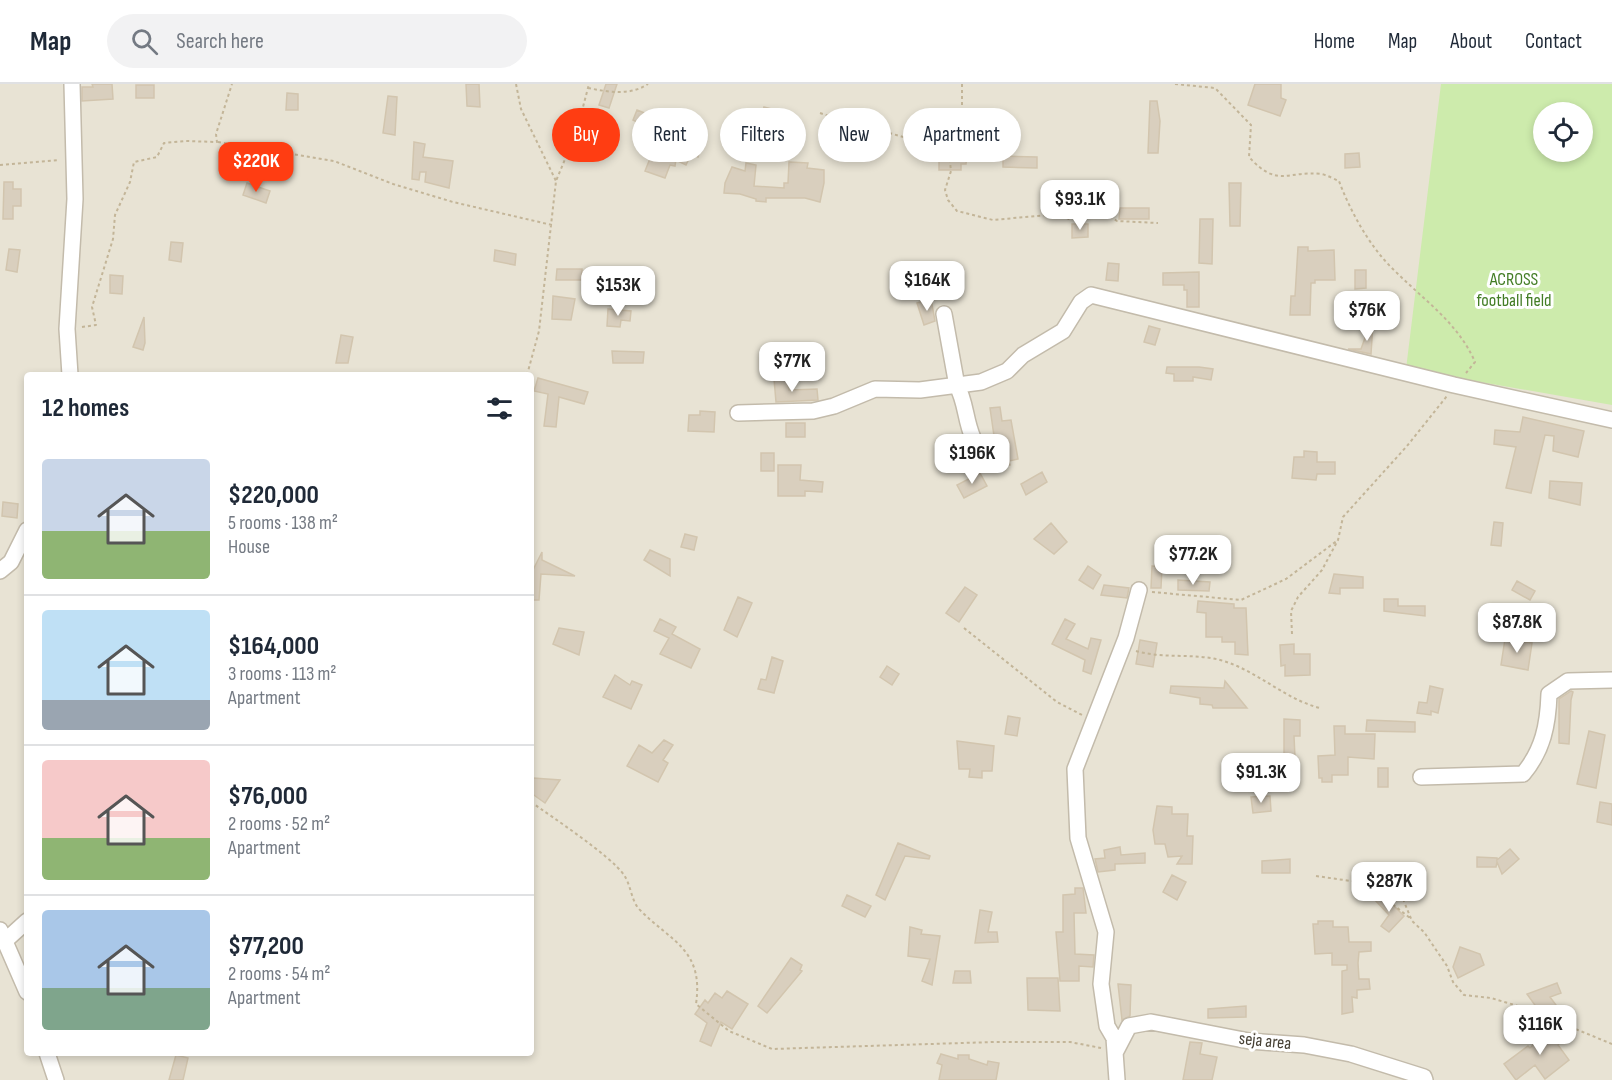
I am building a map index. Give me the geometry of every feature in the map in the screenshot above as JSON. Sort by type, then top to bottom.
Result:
[{"type":"street","points":[[70,372],[68,329],[75,199],[72,84]]},
{"type":"street","points":[[738,413],[813,411],[834,406],[853,396],[875,389],[900,391],[981,382],[1006,371],[1023,355],[1063,331],[1082,302],[1091,295],[1454,386],[1612,420]]},
{"type":"street","points":[[944,314],[957,386],[963,397],[965,420],[973,438]]},
{"type":"street","points":[[0,571],[11,562],[24,536]]},
{"type":"street","points":[[1117,1080],[1114,1038],[1107,1026],[1101,984],[1106,932],[1078,838],[1074,769],[1122,647],[1139,590]]},
{"type":"street","points":[[1421,777],[1522,774],[1536,758],[1548,724],[1549,694],[1568,681],[1612,680]]},
{"type":"street","points":[[24,923],[3,935],[24,985]]},
{"type":"street","name":"seja area","points":[[1116,1051],[1129,1026],[1151,1022],[1250,1041],[1304,1045],[1351,1054],[1424,1077],[1425,1080]]},
{"type":"street","points":[[48,1056],[56,1080]]},
{"type":"path","points":[[217,142],[216,134],[232,84]]},
{"type":"path","points":[[516,84],[521,109],[556,181]]},
{"type":"path","points":[[528,372],[539,331],[556,181],[576,130],[589,86],[609,92],[638,91],[648,84]]},
{"type":"path","points":[[962,84],[962,108]]},
{"type":"path","points":[[1175,84],[1215,88],[1244,115],[1251,124],[1249,157],[1269,173],[1279,177],[1322,174],[1339,181],[1355,215],[1389,264],[1440,310],[1470,351],[1475,362],[1407,446],[1343,517],[1338,540],[1322,570],[1298,597],[1291,611],[1292,634]]},
{"type":"path","points":[[68,329],[96,325],[92,308],[113,239],[115,215],[130,183],[134,162],[157,157],[164,143],[217,142],[334,161],[393,184],[443,199],[552,225]]},
{"type":"path","points":[[0,165],[74,159]]},
{"type":"path","points":[[951,162],[951,171],[945,190],[948,200],[957,211],[1006,220],[1058,214],[1069,219],[1088,209],[1100,210],[1117,221],[1158,223]]},
{"type":"path","points":[[1139,590],[1241,600],[1286,579],[1338,540]]},
{"type":"path","points":[[964,628],[1057,702],[1093,721]]},
{"type":"path","points":[[1122,647],[1149,655],[1217,659],[1242,668],[1300,703],[1320,708]]},
{"type":"path","points":[[534,804],[625,876],[638,907],[680,943],[694,963],[698,987],[696,1004],[729,1031],[772,1048],[1070,1042],[1116,1051]]},
{"type":"path","points":[[1316,876],[1358,882],[1377,892],[1412,919],[1424,932],[1464,995],[1491,998],[1528,1009],[1543,1020],[1556,1021],[1612,1044]]},
{"type":"path","points":[[1394,877],[1412,919]]},
{"type":"shaded area","points":[[0,84],[1612,84],[1612,1080],[0,1080]]},
{"type":"green space","name":"ACROSS football field","points":[[1441,84],[1612,84],[1612,405],[1406,369]]},
{"type":"building","points":[[92,84],[112,84],[113,99],[82,101],[82,87],[93,87]]},
{"type":"building","points":[[466,84],[479,84],[480,107],[467,106]]},
{"type":"building","points":[[606,84],[617,84],[609,108],[599,105]]},
{"type":"building","points":[[1255,84],[1281,84],[1281,98],[1286,100],[1280,116],[1248,105]]},
{"type":"building","points":[[136,85],[154,85],[154,98],[136,98]]},
{"type":"building","points":[[287,93],[298,94],[298,110],[286,110]]},
{"type":"building","points":[[388,96],[397,97],[395,135],[383,133]]},
{"type":"building","points":[[1150,101],[1157,101],[1160,121],[1158,153],[1148,153]]},
{"type":"building","points":[[414,142],[425,144],[423,157],[453,161],[449,188],[425,182],[426,172],[420,172],[419,180],[412,179]]},
{"type":"building","points":[[1359,153],[1360,167],[1345,168],[1345,154]]},
{"type":"building","points":[[1021,157],[1037,157],[1037,168],[1003,167],[1003,162],[1021,162]]},
{"type":"building","points":[[649,162],[676,162],[675,166],[670,165],[665,178],[645,171]]},
{"type":"building","points":[[789,162],[808,163],[807,168],[824,170],[820,202],[805,198],[766,198],[766,202],[756,201],[756,199],[740,194],[724,193],[725,183],[732,167],[745,171],[746,163],[756,165],[754,186],[784,188],[784,183],[788,183]]},
{"type":"building","points":[[939,162],[966,162],[966,164],[961,164],[961,170],[939,170]]},
{"type":"building","points":[[4,182],[13,182],[13,189],[21,189],[21,206],[13,206],[13,219],[3,219]]},
{"type":"building","points":[[247,183],[270,191],[266,203],[243,195]]},
{"type":"building","points":[[1229,183],[1241,183],[1240,226],[1230,226]]},
{"type":"building","points":[[1120,208],[1149,208],[1149,219],[1119,219]]},
{"type":"building","points":[[1200,219],[1213,219],[1212,264],[1199,263]]},
{"type":"building","points":[[1072,224],[1088,224],[1088,237],[1072,238]]},
{"type":"building","points":[[171,242],[183,243],[181,262],[169,260]]},
{"type":"building","points":[[1298,247],[1308,247],[1308,251],[1334,250],[1335,280],[1315,280],[1315,283],[1311,283],[1310,315],[1290,315],[1291,296],[1295,296]]},
{"type":"building","points":[[9,249],[20,250],[17,272],[6,270]]},
{"type":"building","points":[[495,250],[516,254],[515,265],[494,261]]},
{"type":"building","points":[[1108,263],[1119,264],[1118,281],[1106,280]]},
{"type":"building","points":[[557,269],[582,269],[582,280],[556,280]]},
{"type":"building","points":[[1355,270],[1366,270],[1366,288],[1355,289]]},
{"type":"building","points":[[1199,272],[1199,307],[1187,307],[1187,290],[1184,290],[1184,285],[1163,285],[1163,273]]},
{"type":"building","points":[[110,275],[123,276],[122,294],[110,293]]},
{"type":"building","points":[[553,296],[575,299],[571,320],[552,319]]},
{"type":"building","points":[[931,299],[935,321],[924,325],[917,303]]},
{"type":"building","points":[[608,309],[631,311],[630,321],[621,320],[620,327],[607,326]]},
{"type":"building","points":[[144,317],[145,343],[143,350],[133,347]]},
{"type":"building","points":[[1370,324],[1373,324],[1371,354],[1348,349],[1361,349]]},
{"type":"building","points":[[1149,326],[1160,329],[1155,345],[1144,342]]},
{"type":"building","points":[[341,335],[353,337],[348,363],[336,363]]},
{"type":"building","points":[[612,351],[644,352],[643,363],[613,363]]},
{"type":"building","points":[[1167,367],[1213,369],[1211,380],[1193,377],[1193,381],[1174,381],[1174,374],[1166,373]]},
{"type":"building","points":[[786,377],[789,390],[817,389],[818,400],[776,402],[774,379]]},
{"type":"building","points":[[538,378],[588,392],[584,404],[559,397],[556,427],[544,426],[548,394],[534,391]]},
{"type":"building","points":[[1000,407],[1002,421],[1011,420],[1018,459],[1009,461],[1010,465],[995,468],[990,447],[984,448],[983,438],[994,436],[990,408]]},
{"type":"building","points":[[700,411],[715,412],[714,432],[688,431],[689,415],[700,415]]},
{"type":"building","points":[[1523,417],[1584,431],[1578,457],[1553,451],[1554,436],[1545,435],[1531,493],[1506,488],[1516,447],[1494,444],[1495,430],[1520,432]]},
{"type":"building","points":[[786,423],[805,423],[805,437],[786,437]]},
{"type":"building","points":[[1304,451],[1317,452],[1317,462],[1335,462],[1335,474],[1317,474],[1316,480],[1292,478],[1294,457],[1304,457]]},
{"type":"building","points":[[761,453],[774,453],[774,471],[761,471]]},
{"type":"building","points":[[778,465],[801,465],[800,480],[823,482],[822,492],[805,491],[805,496],[778,496]]},
{"type":"building","points":[[1042,472],[1047,482],[1026,495],[1021,484]]},
{"type":"building","points":[[980,473],[987,486],[964,498],[957,485]]},
{"type":"building","points":[[1550,481],[1582,483],[1580,505],[1549,498]]},
{"type":"building","points":[[3,502],[18,504],[17,518],[2,516]]},
{"type":"building","points":[[1494,522],[1503,523],[1501,546],[1491,545]]},
{"type":"building","points":[[1051,523],[1067,542],[1054,554],[1034,539]]},
{"type":"building","points":[[685,534],[697,537],[694,550],[681,547]]},
{"type":"building","points":[[650,550],[670,559],[670,576],[644,560]]},
{"type":"building","points":[[542,552],[542,560],[575,576],[541,574],[539,600],[534,600],[534,568]]},
{"type":"building","points":[[1088,566],[1101,575],[1093,589],[1079,580]]},
{"type":"building","points":[[1152,566],[1162,567],[1161,588],[1151,588]]},
{"type":"building","points":[[1334,574],[1363,577],[1363,588],[1340,588],[1340,594],[1329,593]]},
{"type":"building","points":[[1178,580],[1210,582],[1209,591],[1178,590]]},
{"type":"building","points":[[1517,581],[1535,591],[1530,600],[1512,590]]},
{"type":"building","points":[[1104,585],[1129,588],[1127,598],[1101,595]]},
{"type":"building","points":[[965,587],[977,595],[959,622],[946,613]]},
{"type":"building","points":[[738,597],[752,603],[737,637],[724,630]]},
{"type":"building","points":[[1384,599],[1398,599],[1398,606],[1425,606],[1425,616],[1384,611]]},
{"type":"building","points":[[1198,601],[1234,604],[1234,608],[1246,608],[1248,655],[1235,654],[1235,642],[1222,642],[1222,637],[1206,637],[1206,613],[1197,612]]},
{"type":"building","points":[[660,619],[676,627],[672,634],[700,649],[691,668],[660,654],[669,638],[654,631]]},
{"type":"building","points":[[1065,619],[1075,624],[1066,639],[1088,649],[1091,638],[1101,640],[1091,674],[1083,671],[1085,660],[1052,644]]},
{"type":"building","points":[[559,628],[584,632],[579,655],[553,644]]},
{"type":"building","points":[[1505,639],[1532,643],[1528,670],[1501,665]]},
{"type":"building","points":[[1140,640],[1157,643],[1153,667],[1136,664]]},
{"type":"building","points":[[1294,644],[1294,654],[1310,654],[1310,675],[1285,676],[1285,665],[1281,666],[1280,645]]},
{"type":"building","points":[[772,657],[783,661],[774,693],[758,689],[761,679],[766,680]]},
{"type":"building","points":[[887,666],[899,674],[892,685],[880,677]]},
{"type":"building","points":[[615,675],[630,685],[632,681],[642,685],[631,709],[603,697]]},
{"type":"building","points":[[1225,681],[1247,708],[1213,708],[1212,705],[1200,704],[1200,698],[1170,693],[1171,686],[1224,688]]},
{"type":"building","points":[[1430,686],[1443,689],[1438,713],[1431,711],[1431,715],[1417,713],[1419,702],[1427,703]]},
{"type":"building","points":[[1573,692],[1569,744],[1559,743],[1559,699]]},
{"type":"building","points":[[1008,716],[1020,718],[1017,736],[1005,734]]},
{"type":"building","points":[[1284,719],[1300,720],[1300,736],[1294,736],[1295,758],[1284,759]]},
{"type":"building","points":[[1367,720],[1415,722],[1415,732],[1366,731]]},
{"type":"building","points":[[1334,726],[1345,726],[1345,734],[1375,734],[1374,759],[1348,757],[1348,775],[1332,775],[1332,782],[1322,782],[1322,778],[1319,778],[1318,756],[1335,755]]},
{"type":"building","points":[[1589,731],[1605,735],[1596,788],[1577,784]]},
{"type":"building","points":[[664,740],[673,745],[663,760],[668,763],[658,782],[627,766],[639,745],[652,753]]},
{"type":"building","points":[[957,741],[994,746],[992,771],[982,771],[982,778],[969,777],[970,769],[959,769]]},
{"type":"building","points":[[1378,768],[1388,768],[1388,787],[1378,787]]},
{"type":"building","points":[[534,778],[560,780],[545,803],[534,795]]},
{"type":"building","points":[[1270,796],[1271,811],[1253,813],[1251,797]]},
{"type":"building","points":[[1600,802],[1612,804],[1612,825],[1597,822]]},
{"type":"building","points":[[1157,806],[1172,807],[1172,814],[1188,814],[1187,836],[1193,836],[1192,864],[1177,864],[1182,856],[1168,857],[1165,844],[1155,844],[1153,830]]},
{"type":"building","points":[[898,843],[930,856],[929,859],[905,856],[885,900],[876,895]]},
{"type":"building","points":[[1120,847],[1121,855],[1145,853],[1145,863],[1115,864],[1115,870],[1098,872],[1095,859],[1105,858],[1104,850]]},
{"type":"building","points":[[1510,849],[1519,859],[1502,874],[1497,862],[1496,867],[1477,867],[1477,857],[1497,858],[1497,860]]},
{"type":"building","points":[[1290,859],[1290,873],[1262,873],[1262,861]]},
{"type":"building","points":[[1172,875],[1186,882],[1177,900],[1163,892]]},
{"type":"building","points":[[1075,888],[1083,888],[1086,913],[1074,913],[1075,954],[1094,955],[1093,967],[1079,966],[1079,981],[1060,981],[1056,932],[1063,932],[1063,895],[1075,894]]},
{"type":"building","points":[[1381,893],[1404,916],[1389,932],[1381,926],[1389,915],[1374,899]]},
{"type":"building","points":[[847,895],[871,906],[865,917],[842,906]]},
{"type":"building","points":[[980,910],[992,912],[988,932],[997,932],[998,942],[975,943]]},
{"type":"building","points":[[1318,921],[1333,921],[1333,927],[1348,927],[1349,942],[1371,942],[1371,951],[1359,952],[1358,963],[1359,979],[1369,979],[1370,989],[1357,990],[1357,998],[1352,997],[1353,1012],[1342,1014],[1342,971],[1347,970],[1347,965],[1332,965],[1332,953],[1315,954],[1313,924],[1318,924]]},
{"type":"building","points":[[910,927],[922,930],[921,934],[940,936],[932,985],[922,981],[930,959],[908,956]]},
{"type":"building","points":[[1460,947],[1480,954],[1484,965],[1458,978],[1453,967]]},
{"type":"building","points":[[791,958],[802,965],[800,970],[802,971],[767,1013],[758,1006]]},
{"type":"building","points":[[955,971],[970,971],[971,983],[953,983]]},
{"type":"building","points":[[1027,978],[1058,978],[1060,1011],[1028,1010]]},
{"type":"building","points":[[1557,983],[1561,993],[1550,997],[1559,1009],[1545,1019],[1527,994]]},
{"type":"building","points":[[1118,984],[1131,985],[1130,1016],[1122,1020]]},
{"type":"building","points":[[727,991],[748,1004],[732,1029],[721,1022],[711,1046],[700,1041],[707,1023],[695,1014],[705,1000],[708,1003],[715,993],[722,998]]},
{"type":"building","points":[[1246,1006],[1246,1017],[1208,1018],[1208,1009]]},
{"type":"building","points":[[1553,1025],[1565,1037],[1558,1045],[1569,1060],[1545,1079],[1535,1065],[1516,1080],[1504,1064],[1528,1046],[1530,1048]]},
{"type":"building","points":[[1190,1042],[1202,1043],[1200,1054],[1217,1057],[1212,1080],[1183,1080]]},
{"type":"building","points":[[941,1054],[958,1059],[958,1055],[969,1055],[969,1059],[987,1065],[988,1061],[999,1063],[996,1080],[939,1080],[942,1065],[937,1063]]},
{"type":"building","points":[[176,1056],[188,1058],[183,1080],[169,1080]]}]
